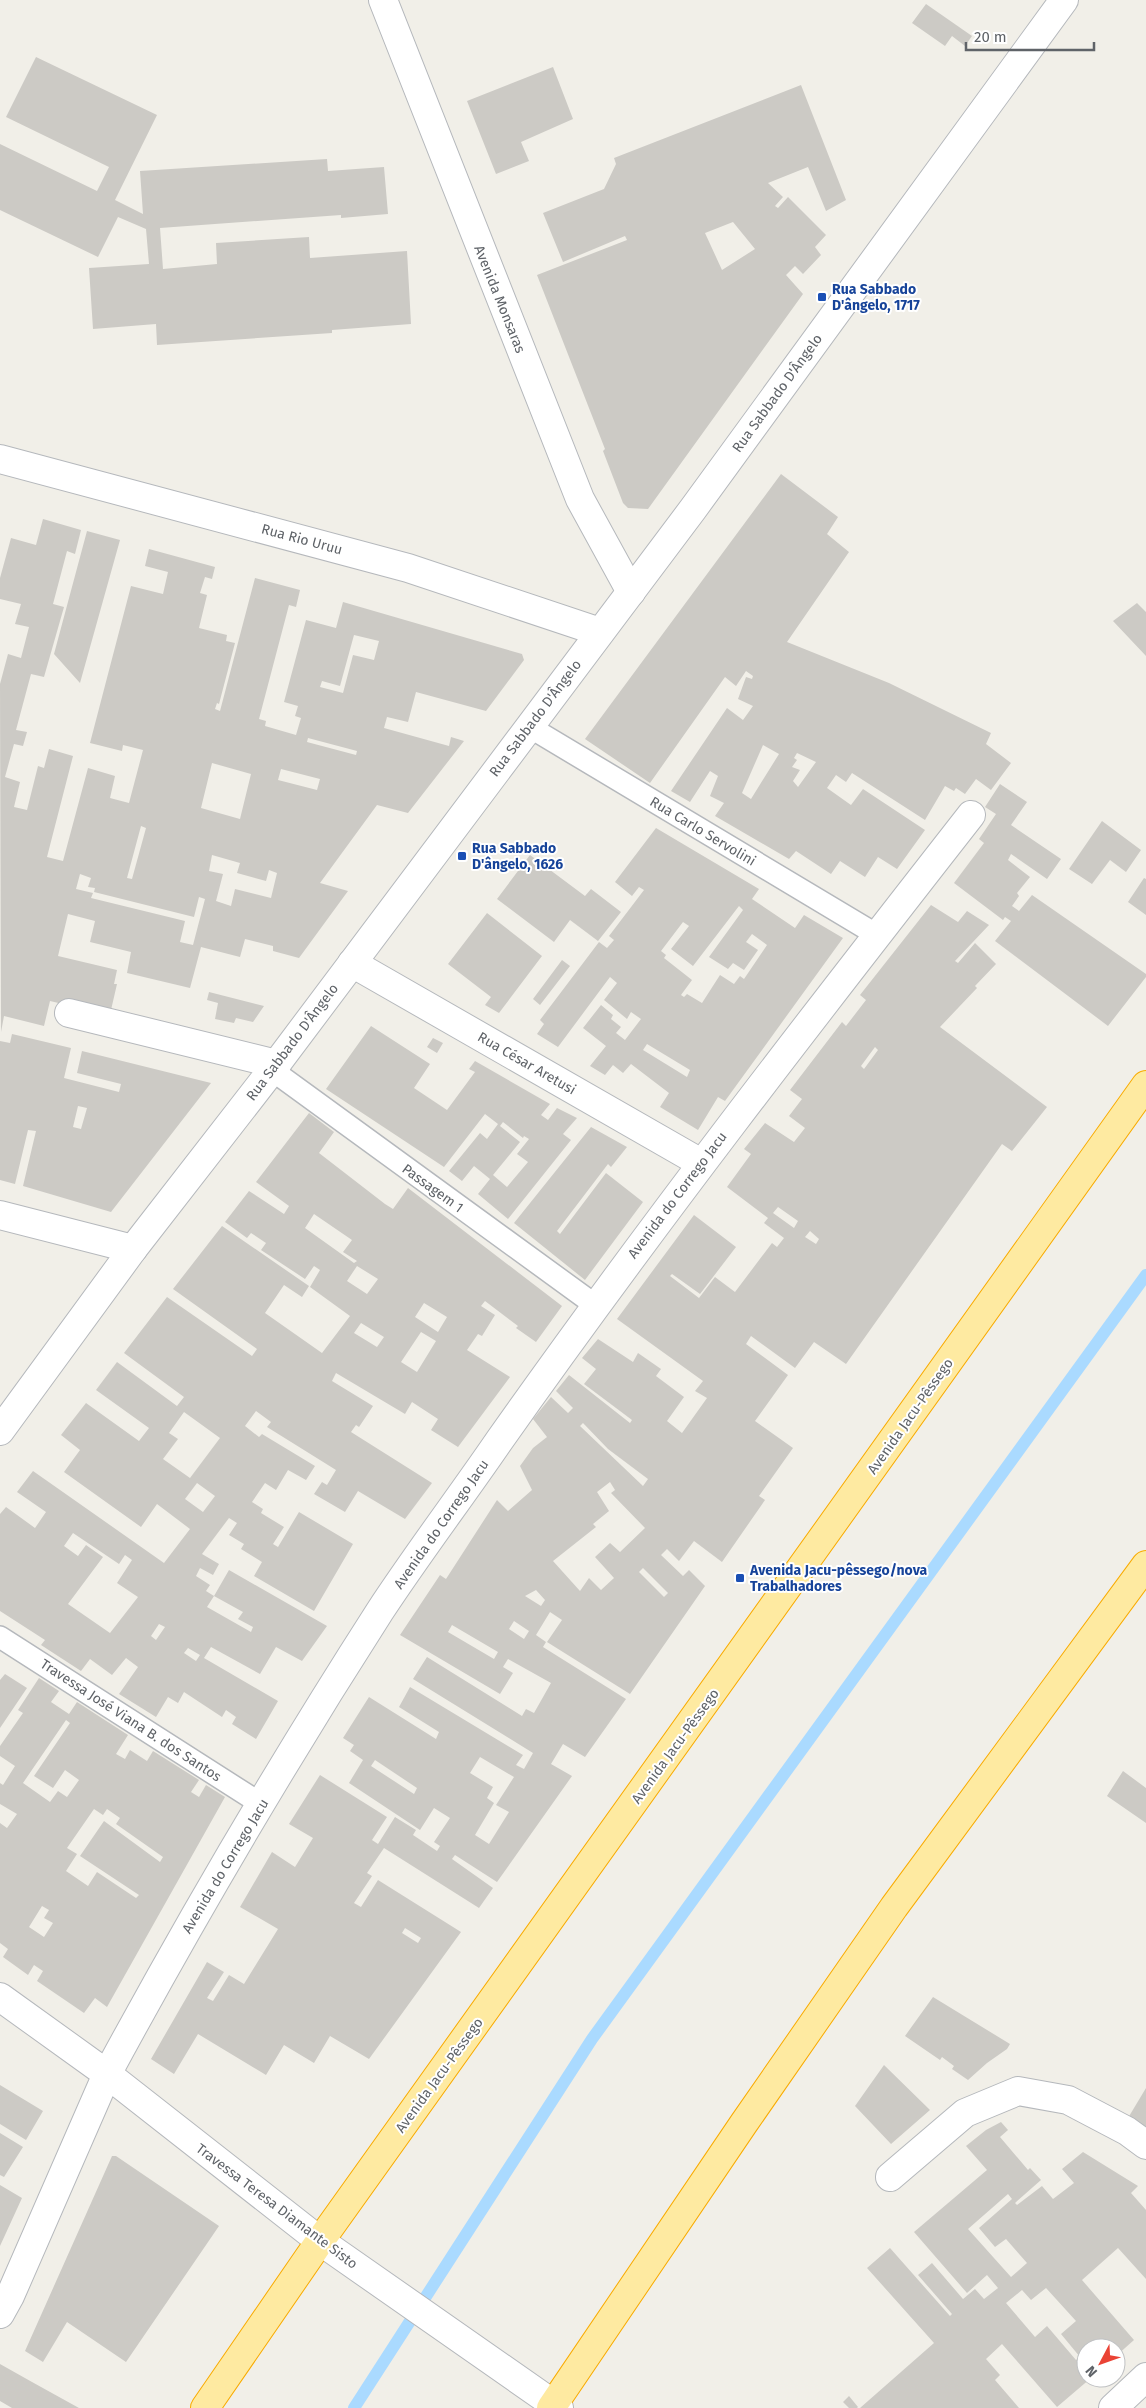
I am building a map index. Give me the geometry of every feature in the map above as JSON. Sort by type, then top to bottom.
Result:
[{"type":"highway","name":"Avenida Jacu-Pêssego","points":[[205,2408],[320,2241],[1146,1085]]},
{"type":"highway","points":[[549,2403],[894,1907],[1146,1564]]},
{"type":"street","name":"Avenida Monsaras","points":[[382,0],[580,499],[631,592]]},
{"type":"street","name":"Rua Sabbado D'Ângelo","points":[[0,1431],[132,1249],[274,1067],[528,726],[631,592],[1064,0]]},
{"type":"street","name":"Rua Rio Uruu","points":[[0,459],[408,568],[600,632]]},
{"type":"street","name":"Avenida do Corrego Jacu","points":[[5,2305],[107,2074],[210,1888],[382,1609],[595,1305],[701,1163],[971,815]]},
{"type":"street","name":"Rua César Aretusi","points":[[352,963],[701,1163]]},
{"type":"street","points":[[69,1013],[274,1067]]},
{"type":"street","points":[[0,1215],[132,1249]]},
{"type":"street","name":"Travessa Teresa Diamante Sisto","points":[[0,1997],[107,2074],[320,2241],[549,2403]]},
{"type":"street","points":[[890,2176],[965,2113],[1018,2091],[1068,2100],[1127,2132],[1146,2145]]},
{"type":"street","points":[[1113,2408],[1146,2377]]},
{"type":"lane","name":"Rua Carlo Servolini","points":[[528,726],[877,935]]},
{"type":"lane","name":"Passagem 1","points":[[274,1067],[595,1305]]},
{"type":"lane","name":"Travessa José Viana B. dos Santos","points":[[0,1637],[261,1804]]},
{"type":"building","points":[[926,4],[972,36],[965,46],[952,36],[945,46],[912,23]]},
{"type":"building","points":[[36,57],[157,115],[115,200],[143,214],[140,171],[327,159],[328,171],[384,167],[388,214],[341,218],[341,215],[160,228],[163,269],[217,264],[216,243],[309,237],[310,258],[407,251],[411,324],[332,330],[332,333],[157,345],[156,324],[93,329],[89,268],[149,264],[146,229],[118,217],[98,257],[0,210],[0,144],[97,191],[109,167],[6,117]]},
{"type":"building","points":[[553,67],[573,119],[521,142],[529,161],[496,174],[467,101]]},
{"type":"building","points":[[801,85],[846,200],[826,211],[808,167],[768,183],[783,197],[775,206],[778,208],[788,197],[826,235],[815,247],[821,255],[803,274],[795,266],[786,275],[803,294],[648,509],[628,508],[623,503],[603,451],[605,449],[537,275],[627,240],[625,236],[563,262],[543,213],[604,189],[616,164],[614,158]],"holes":[[[733,222],[755,249],[722,270],[705,233]]]},
{"type":"building","points":[[781,474],[838,517],[827,534],[849,552],[787,642],[889,683],[991,733],[986,744],[1011,763],[991,790],[976,779],[965,794],[956,788],[954,791],[945,786],[925,820],[852,773],[846,782],[836,775],[827,788],[851,805],[863,789],[925,830],[897,869],[878,857],[865,877],[840,861],[831,874],[796,851],[789,859],[715,816],[724,803],[710,796],[718,776],[710,771],[690,802],[671,791],[727,708],[743,720],[753,706],[738,699],[746,677],[752,679],[753,676],[746,671],[736,686],[725,677],[650,783],[585,739]],"holes":[[[763,745],[779,754],[751,799],[742,793]],[[797,753],[816,762],[798,787],[793,781],[800,770],[792,767],[797,760],[794,758]]]},
{"type":"building","points":[[43,519],[81,530],[75,554],[67,551],[53,604],[64,607],[44,677],[31,674],[16,730],[27,732],[23,746],[14,744],[5,777],[20,782],[14,807],[27,810],[38,766],[44,768],[49,749],[73,756],[47,857],[63,861],[88,768],[115,776],[110,798],[129,803],[143,750],[123,745],[122,751],[90,743],[131,586],[163,594],[168,572],[145,566],[149,549],[215,567],[212,579],[205,577],[200,593],[207,595],[199,628],[227,635],[226,641],[235,643],[219,704],[217,703],[215,709],[220,711],[255,578],[300,590],[296,607],[289,605],[259,719],[266,721],[265,726],[296,735],[301,718],[295,716],[298,706],[284,702],[306,620],[336,628],[343,602],[522,654],[524,660],[486,711],[416,692],[408,722],[387,717],[384,728],[449,746],[451,737],[464,741],[408,813],[377,805],[320,883],[348,891],[299,958],[273,951],[273,946],[245,939],[240,957],[201,947],[190,988],[127,973],[131,952],[90,942],[95,921],[68,914],[58,956],[117,970],[114,984],[117,984],[111,1010],[88,1010],[50,1001],[44,1026],[4,1016],[1,1032],[0,684],[8,654],[21,658],[29,627],[15,624],[21,604],[0,599],[0,578],[11,538],[36,545]],"holes":[[[354,635],[379,641],[374,660],[353,655],[343,693],[320,687],[322,681],[340,686]],[[308,738],[357,751],[356,755],[307,742]],[[212,763],[251,774],[240,819],[201,808]],[[281,769],[320,779],[317,790],[278,780]],[[141,826],[146,828],[132,879],[127,878]],[[212,855],[240,863],[237,873],[266,881],[269,870],[277,873],[271,898],[235,889],[231,906],[216,901],[223,874],[209,871]],[[80,874],[91,878],[88,887],[95,888],[94,892],[194,917],[199,897],[205,899],[193,945],[180,942],[185,921],[91,898],[93,893],[76,889]]]},
{"type":"building","points":[[87,531],[120,540],[80,683],[54,654]]},
{"type":"building","points":[[1137,603],[1146,612],[1146,656],[1113,621]]},
{"type":"building","points":[[1000,784],[1027,802],[1011,825],[1061,859],[1047,879],[1011,854],[1008,860],[1030,877],[1017,893],[1019,896],[1012,906],[1019,911],[1032,895],[1146,974],[1146,977],[1108,1026],[995,941],[1011,921],[1005,917],[1003,920],[954,883],[984,843],[979,839],[996,814],[985,807]]},
{"type":"building","points":[[1102,821],[1141,850],[1126,872],[1110,860],[1092,884],[1069,869]]},
{"type":"building","points":[[656,828],[759,889],[752,899],[795,928],[804,915],[843,938],[725,1101],[718,1097],[698,1130],[660,1107],[669,1093],[631,1064],[623,1073],[613,1065],[605,1075],[590,1066],[606,1046],[583,1028],[601,1005],[613,1015],[611,1019],[621,1027],[616,1033],[625,1040],[641,1019],[631,1012],[627,1019],[604,1000],[617,983],[610,977],[558,1047],[537,1034],[544,1024],[540,1020],[599,942],[607,948],[614,940],[609,936],[644,890],[639,887],[632,896],[615,882]],"holes":[[[739,906],[743,910],[709,957],[728,969],[733,963],[744,970],[758,950],[746,942],[752,934],[767,945],[744,979],[740,976],[734,984],[720,975],[702,1003],[687,994],[684,997],[681,995],[692,980],[664,958],[666,955],[661,951],[683,922],[689,926],[671,949],[693,966]],[[647,1044],[690,1070],[687,1077],[643,1050]]]},
{"type":"building","points":[[530,855],[585,896],[591,889],[621,912],[598,941],[570,920],[554,942],[497,899]]},
{"type":"building","points":[[1144,878],[1146,879],[1146,915],[1128,902]]},
{"type":"building","points":[[931,905],[958,922],[967,911],[989,925],[955,961],[958,963],[975,943],[996,964],[975,986],[977,988],[940,1027],[1047,1107],[1012,1151],[1002,1144],[846,1364],[814,1342],[795,1368],[751,1336],[746,1344],[788,1375],[755,1421],[793,1448],[759,1496],[765,1500],[722,1562],[694,1541],[679,1561],[667,1549],[661,1555],[683,1576],[689,1570],[705,1586],[630,1694],[547,1642],[562,1620],[550,1612],[536,1635],[546,1642],[543,1647],[626,1699],[585,1757],[563,1744],[551,1764],[572,1776],[497,1882],[455,1855],[452,1859],[493,1888],[479,1908],[384,1848],[367,1873],[372,1876],[354,1903],[361,1907],[378,1880],[461,1932],[369,2059],[330,2036],[314,2063],[284,2045],[266,2075],[198,2034],[174,2074],[151,2059],[207,1962],[224,1972],[207,1998],[213,2001],[229,1975],[244,1984],[278,1929],[240,1907],[272,1852],[295,1867],[313,1838],[289,1824],[320,1775],[387,1817],[372,1840],[378,1844],[395,1817],[416,1830],[413,1835],[437,1851],[440,1846],[434,1842],[450,1818],[434,1808],[420,1830],[349,1783],[363,1760],[350,1751],[354,1745],[343,1738],[369,1697],[436,1739],[439,1732],[399,1707],[410,1687],[523,1755],[516,1765],[524,1769],[533,1753],[413,1679],[427,1657],[522,1716],[526,1709],[534,1713],[551,1683],[508,1659],[503,1667],[513,1673],[500,1694],[400,1635],[440,1575],[446,1579],[497,1500],[508,1511],[532,1490],[520,1466],[533,1448],[547,1437],[533,1419],[551,1397],[568,1413],[573,1408],[556,1391],[569,1375],[630,1423],[632,1420],[584,1384],[596,1369],[582,1358],[598,1339],[633,1362],[638,1353],[661,1369],[656,1376],[684,1397],[667,1421],[682,1433],[707,1398],[695,1391],[703,1381],[617,1319],[694,1215],[736,1247],[700,1294],[672,1274],[670,1276],[699,1298],[715,1277],[735,1292],[772,1243],[777,1247],[784,1238],[764,1223],[768,1218],[727,1187],[751,1154],[744,1149],[765,1123],[794,1142],[805,1128],[789,1116],[802,1099],[790,1090],[842,1022],[846,1026],[866,1000],[860,995]],"holes":[[[875,1047],[878,1050],[864,1069],[861,1066]],[[778,1207],[798,1221],[794,1228],[773,1213]],[[810,1231],[819,1239],[816,1244],[805,1237]],[[583,1423],[608,1449],[648,1479],[643,1486],[580,1426]],[[610,1482],[615,1490],[611,1493],[645,1528],[620,1552],[610,1543],[595,1557],[614,1578],[601,1590],[589,1578],[580,1591],[553,1561],[596,1527],[593,1524],[609,1511],[597,1492]],[[643,1568],[668,1593],[664,1597],[639,1572]],[[536,1590],[545,1600],[541,1606],[525,1596]],[[514,1621],[529,1631],[524,1639],[509,1629]],[[452,1625],[498,1652],[494,1659],[448,1632]],[[480,1757],[514,1777],[496,1805],[509,1812],[489,1844],[475,1835],[494,1803],[487,1798],[493,1787],[470,1773]],[[375,1760],[417,1788],[414,1794],[371,1766]],[[405,1928],[421,1938],[418,1943],[402,1933]]]},
{"type":"building","points":[[487,913],[542,956],[499,1013],[485,1005],[491,997],[448,964]]},
{"type":"building","points":[[562,960],[570,966],[540,1005],[533,999]]},
{"type":"building","points":[[209,992],[264,1006],[253,1022],[236,1018],[234,1023],[215,1019],[218,1003],[207,1000]]},
{"type":"building","points":[[371,1026],[430,1064],[414,1088],[447,1110],[475,1072],[469,1069],[475,1061],[550,1104],[541,1115],[548,1120],[557,1108],[577,1118],[563,1134],[571,1140],[508,1219],[478,1194],[490,1179],[474,1166],[462,1181],[449,1171],[480,1133],[487,1139],[498,1124],[485,1114],[444,1167],[326,1089]],"holes":[[[503,1122],[523,1138],[524,1136],[529,1139],[517,1154],[528,1162],[507,1187],[493,1175],[520,1142],[500,1126]]]},
{"type":"building","points":[[12,1034],[71,1048],[64,1078],[119,1092],[121,1084],[77,1073],[82,1051],[211,1083],[111,1212],[23,1186],[36,1131],[28,1130],[15,1184],[0,1180],[0,1041],[10,1043]],"holes":[[[78,1106],[87,1108],[81,1129],[73,1127]]]},
{"type":"building","points":[[433,1038],[443,1043],[437,1053],[427,1047]]},
{"type":"building","points":[[309,1113],[334,1132],[319,1153],[385,1204],[393,1209],[408,1188],[562,1306],[536,1342],[516,1328],[518,1326],[485,1301],[481,1306],[495,1315],[482,1336],[478,1334],[467,1350],[510,1377],[458,1447],[431,1430],[438,1419],[412,1402],[405,1414],[336,1373],[332,1381],[373,1406],[359,1427],[356,1425],[351,1432],[432,1483],[405,1519],[358,1491],[345,1512],[314,1494],[322,1482],[327,1485],[336,1470],[267,1427],[271,1422],[256,1411],[245,1426],[259,1437],[262,1434],[315,1466],[306,1480],[288,1470],[276,1490],[265,1483],[252,1502],[263,1509],[261,1513],[284,1527],[273,1544],[278,1547],[299,1512],[353,1544],[314,1611],[254,1576],[262,1562],[241,1549],[244,1544],[229,1535],[237,1523],[229,1518],[202,1554],[219,1564],[213,1575],[200,1568],[196,1576],[210,1585],[206,1591],[214,1596],[229,1570],[327,1626],[302,1661],[276,1647],[260,1674],[211,1647],[204,1658],[278,1701],[256,1739],[232,1724],[236,1717],[226,1710],[222,1717],[184,1692],[178,1703],[168,1697],[156,1717],[119,1694],[138,1667],[126,1658],[112,1675],[90,1659],[81,1671],[41,1645],[45,1640],[0,1611],[0,1514],[6,1507],[35,1528],[46,1512],[17,1492],[33,1471],[164,1563],[190,1529],[157,1504],[141,1527],[64,1472],[80,1450],[61,1435],[86,1403],[139,1441],[149,1428],[96,1390],[117,1362],[177,1406],[184,1397],[124,1353],[167,1297],[252,1356],[257,1349],[173,1289],[222,1226],[309,1286],[302,1297],[284,1285],[265,1313],[322,1353],[350,1316],[310,1287],[320,1270],[314,1266],[305,1279],[261,1250],[266,1243],[251,1233],[247,1238],[225,1222],[249,1191],[284,1214],[289,1206],[256,1182]],"holes":[[[314,1214],[352,1240],[343,1252],[357,1261],[354,1263],[305,1228]],[[357,1266],[378,1279],[367,1294],[347,1281]],[[424,1303],[447,1317],[438,1332],[415,1317]],[[361,1323],[384,1337],[377,1347],[354,1333]],[[421,1332],[436,1341],[417,1372],[401,1362]],[[184,1412],[220,1438],[190,1478],[163,1459],[178,1439],[169,1433]],[[197,1483],[215,1496],[203,1512],[185,1499]],[[73,1533],[119,1564],[125,1555],[132,1560],[117,1583],[138,1597],[110,1633],[68,1604],[103,1557],[86,1545],[78,1556],[64,1546]],[[214,1596],[243,1612],[238,1619],[253,1627],[251,1632],[207,1607]],[[159,1624],[165,1627],[156,1640],[151,1636]],[[188,1648],[200,1655],[196,1661],[184,1653]]]},
{"type":"building","points":[[591,1127],[627,1147],[611,1167],[608,1164],[557,1231],[560,1234],[606,1173],[643,1202],[585,1280],[514,1223]]},
{"type":"building","points":[[5,1674],[27,1688],[0,1728],[0,1680]]},
{"type":"building","points":[[39,1678],[59,1691],[51,1702],[69,1714],[77,1702],[128,1735],[116,1754],[125,1759],[130,1750],[147,1761],[153,1751],[199,1780],[191,1792],[199,1797],[206,1785],[225,1797],[107,2007],[95,1998],[84,2013],[37,1981],[43,1971],[34,1965],[28,1975],[3,1957],[8,1949],[0,1943],[0,1823],[7,1828],[17,1814],[0,1804],[0,1783],[3,1785],[15,1766],[0,1756],[0,1746],[23,1713],[18,1710]],"holes":[[[66,1720],[70,1723],[34,1776],[53,1788],[65,1770],[79,1780],[67,1797],[58,1791],[50,1802],[23,1783]],[[94,1809],[103,1815],[107,1809],[120,1818],[116,1824],[163,1857],[160,1862],[104,1821],[80,1856],[139,1895],[136,1898],[97,1872],[88,1886],[66,1871],[77,1854],[67,1848]],[[42,1906],[49,1910],[44,1918],[53,1923],[44,1937],[29,1927]]]},
{"type":"building","points":[[1123,1771],[1146,1788],[1146,1823],[1107,1796]]},
{"type":"building","points":[[933,1997],[1010,2044],[1007,2049],[968,2080],[952,2069],[954,2066],[942,2057],[940,2060],[905,2036]]},
{"type":"building","points":[[884,2065],[930,2110],[891,2144],[855,2106]]},
{"type":"building","points":[[0,2085],[43,2111],[26,2140],[0,2124]]},
{"type":"building","points":[[1146,2088],[1146,2129],[1128,2118]]},
{"type":"building","points":[[1001,2122],[1008,2130],[1000,2137],[1028,2170],[1030,2168],[1041,2180],[1015,2203],[1017,2205],[1042,2186],[1053,2199],[1074,2183],[1062,2169],[1083,2152],[1138,2186],[1131,2193],[1146,2210],[1146,2279],[1118,2248],[1082,2280],[1134,2340],[1126,2347],[1126,2338],[1076,2338],[1076,2352],[1061,2334],[1076,2321],[1046,2288],[1031,2300],[1022,2290],[1006,2303],[1035,2337],[1047,2326],[1076,2360],[1076,2388],[1079,2388],[1057,2407],[1002,2344],[986,2359],[1000,2375],[995,2380],[1019,2408],[860,2408],[934,2343],[867,2268],[890,2248],[950,2316],[952,2314],[918,2275],[932,2263],[963,2299],[975,2289],[984,2299],[998,2288],[987,2275],[967,2293],[914,2232],[987,2170],[966,2146],[986,2130]],"holes":[[[1008,2194],[1012,2199],[979,2228],[995,2247],[1006,2239],[1027,2263],[1011,2277],[968,2229]]]},
{"type":"building","points":[[0,2133],[23,2147],[4,2177],[0,2175]]},
{"type":"building","points":[[112,2156],[116,2156],[219,2226],[126,2362],[67,2322],[43,2362],[25,2351]]},
{"type":"building","points":[[0,2185],[22,2198],[0,2246]]},
{"type":"building","points":[[0,2364],[79,2408],[12,2408],[0,2401]]},
{"type":"building","points":[[849,2396],[857,2408],[849,2408],[843,2402]]},
{"type":"waterway","points":[[354,2408],[592,2039],[1146,1275]]},
{"type":"place","name":"Rua Sabbado D'ângelo, 1717","points":[[822,297]]},
{"type":"place","name":"Rua Sabbado D'ângelo, 1626","points":[[462,856]]},
{"type":"place","name":"Avenida Jacu-pêssego/nova Trabalhadores","points":[[740,1578]]}]
